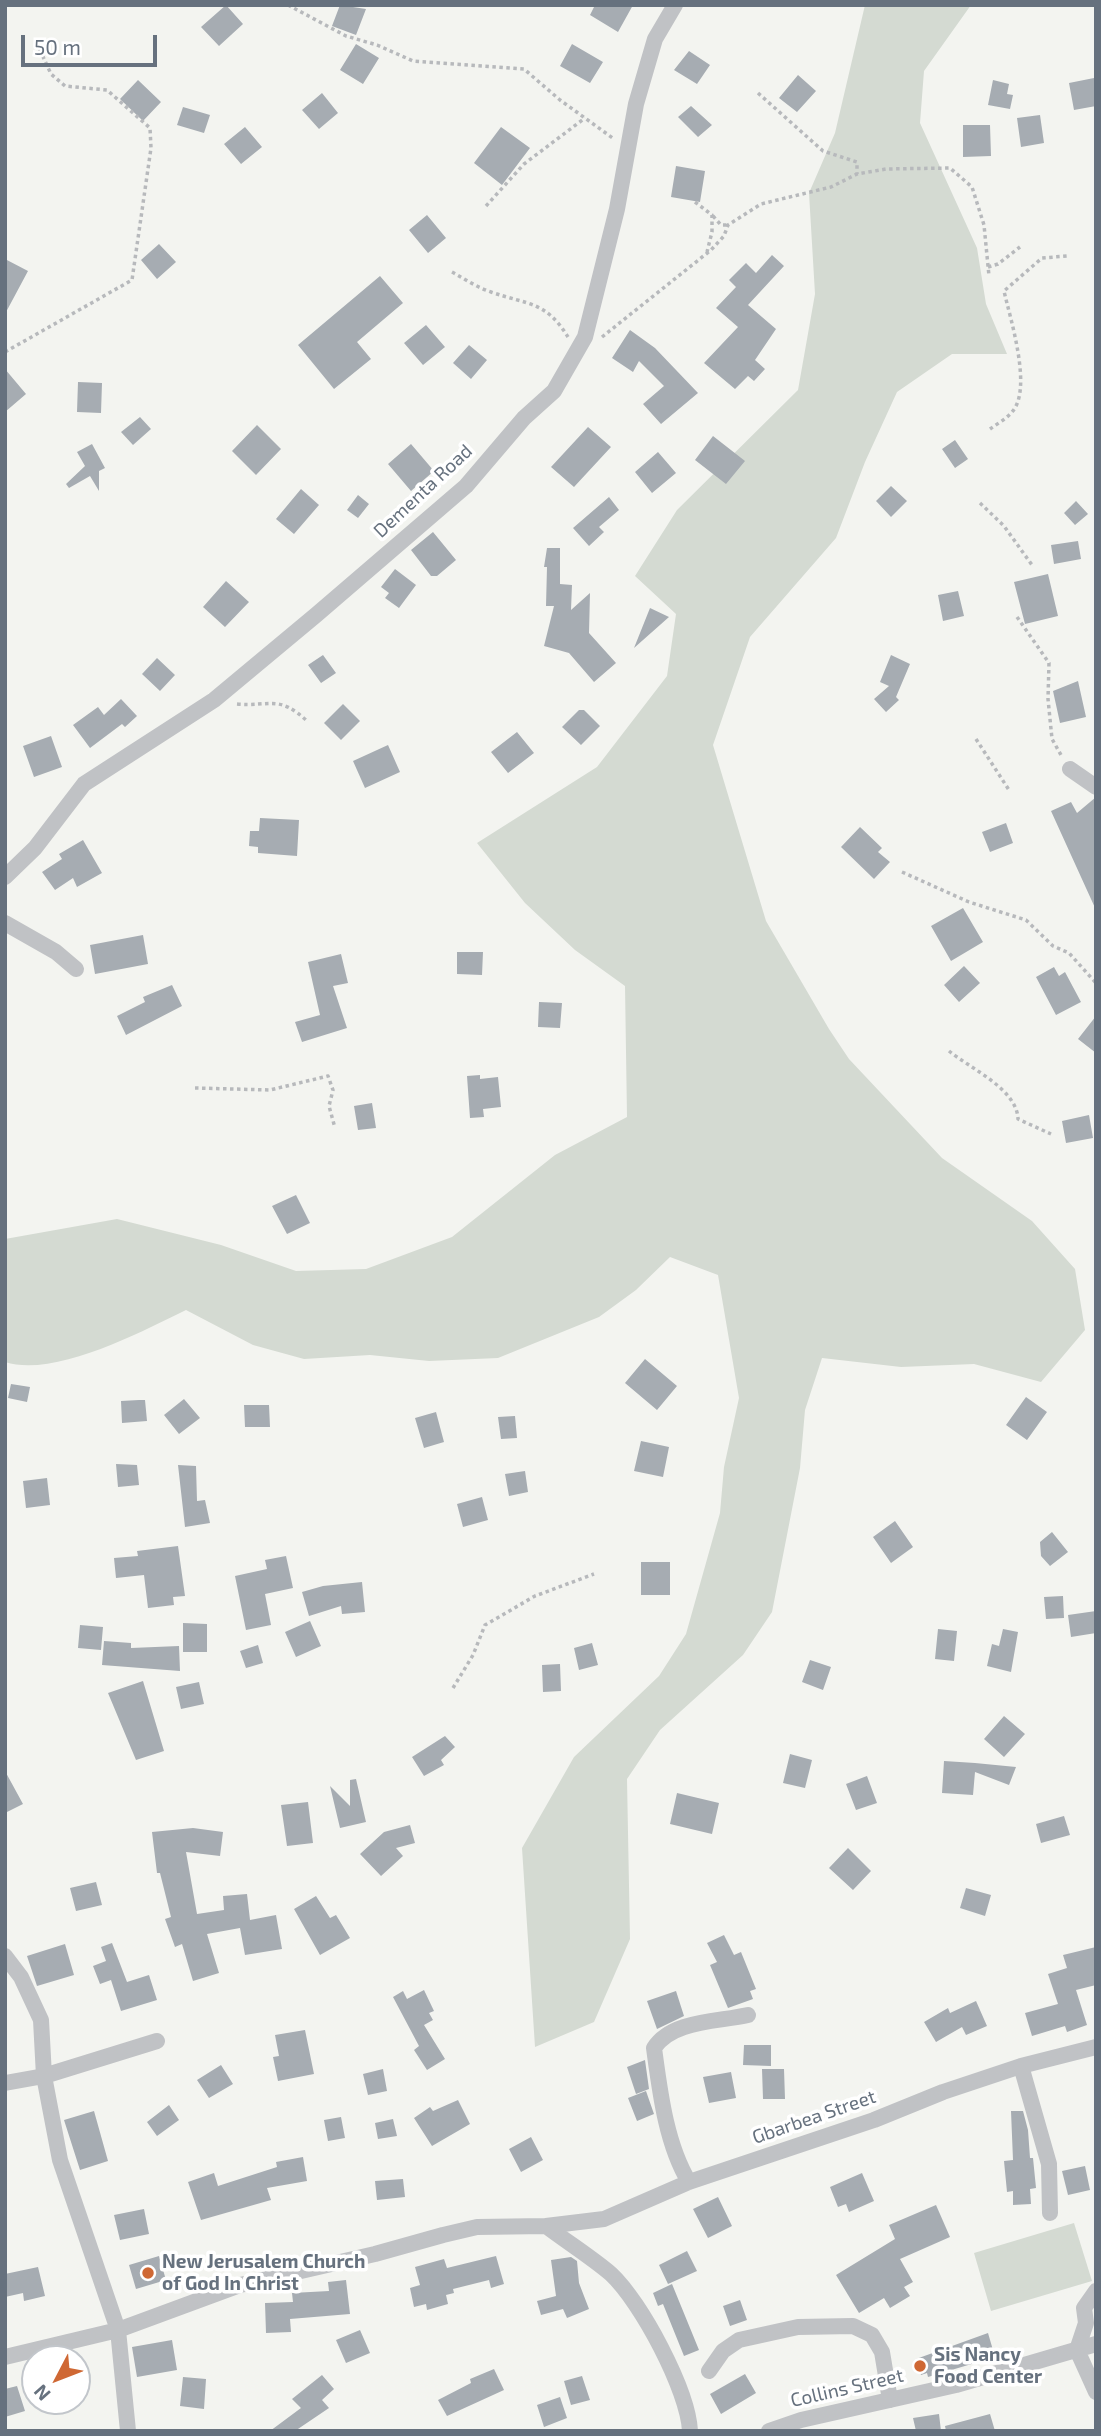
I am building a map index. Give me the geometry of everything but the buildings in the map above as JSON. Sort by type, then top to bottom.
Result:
[{"type":"street","name":"Dementa Road","points":[[5,877],[35,848],[83,784],[214,700],[466,486],[524,418],[554,391],[585,337],[617,209],[636,104],[655,39],[675,5]]},
{"type":"street","points":[[1070,769],[1096,787]]},
{"type":"street","points":[[5,923],[56,952],[76,969]]},
{"type":"street","points":[[5,1956],[21,1977],[41,2020],[44,2076],[60,2160],[118,2330],[128,2431]]},
{"type":"street","points":[[689,2182],[677,2162],[663,2106],[654,2048],[660,2038],[680,2030],[710,2020],[748,2015]]},
{"type":"street","points":[[5,2083],[44,2076],[158,2041]]},
{"type":"street","name":"Gbarbea Street","points":[[5,2357],[118,2330],[240,2285],[375,2255],[477,2227],[546,2226],[604,2218],[689,2182],[1021,2066],[1096,2047]]},
{"type":"street","points":[[1021,2066],[1049,2164],[1050,2213]]},
{"type":"street","points":[[546,2226],[612,2276],[649,2324],[677,2383],[690,2418],[690,2431]]},
{"type":"street","points":[[1096,2291],[1084,2308],[1086,2323],[1077,2350],[1096,2392]]},
{"type":"street","points":[[709,2371],[723,2351],[739,2340],[798,2327],[853,2326],[872,2335],[882,2352],[890,2400]]},
{"type":"street","name":"Collins Street","points":[[769,2431],[801,2420],[890,2400],[1096,2344]]},
{"type":"path","points":[[288,5],[346,36],[377,45],[413,61],[524,69],[585,118],[628,148]]},
{"type":"path","points":[[5,352],[132,280],[151,148],[150,128],[107,90],[65,86],[51,74],[38,48]]},
{"type":"path","points":[[758,93],[823,151],[857,162],[856,174]]},
{"type":"path","points":[[486,206],[524,164],[585,118]]},
{"type":"path","points":[[695,202],[721,225],[728,225],[761,204],[831,187],[856,174],[950,167],[972,187],[984,225],[989,276]]},
{"type":"path","points":[[706,254],[712,232],[712,215]]},
{"type":"path","points":[[452,272],[487,291],[532,302],[555,317],[569,339],[601,338],[706,254],[724,236],[728,225]]},
{"type":"path","points":[[988,267],[998,264],[1020,247]]},
{"type":"path","points":[[990,429],[1013,411],[1017,400],[1021,360],[1004,291],[1042,258],[1067,256]]},
{"type":"path","points":[[980,503],[1004,526],[1032,565]]},
{"type":"path","points":[[1017,617],[1049,663],[1048,699],[1052,739],[1070,769]]},
{"type":"path","points":[[214,700],[245,704],[268,701],[293,708],[307,721]]},
{"type":"path","points":[[976,739],[1009,790]]},
{"type":"path","points":[[902,872],[969,902],[1026,920],[1053,946],[1069,954],[1096,984]]},
{"type":"path","points":[[949,1051],[1005,1093],[1018,1107],[1018,1119],[1051,1134]]},
{"type":"path","points":[[195,1088],[270,1090],[328,1076],[333,1090],[328,1106],[335,1128]]},
{"type":"path","points":[[453,1688],[473,1655],[485,1625],[535,1595],[594,1574]]},
{"type":"shaded area","points":[[865,5],[971,5],[924,71],[920,123],[977,248],[986,304],[1007,354],[952,354],[897,392],[865,462],[836,538],[750,637],[713,745],[766,921],[829,1029],[849,1059],[942,1158],[1032,1221],[1075,1269],[1085,1330],[1041,1382],[974,1364],[901,1367],[822,1358],[805,1410],[800,1468],[772,1612],[743,1655],[660,1730],[627,1779],[630,1939],[594,2022],[535,2047],[522,1848],[574,1757],[659,1676],[686,1634],[720,1513],[724,1467],[739,1398],[718,1275],[670,1257],[636,1290],[599,1317],[498,1358],[429,1361],[370,1355],[304,1359],[253,1345],[186,1310],[97,1350],[48,1364],[25,1365],[5,1362],[5,1239],[117,1219],[221,1245],[296,1271],[366,1269],[452,1237],[555,1155],[627,1117],[625,986],[575,950],[525,903],[477,843],[597,767],[667,676],[676,614],[635,576],[677,510],[798,390],[815,294],[809,193],[835,133]]},
{"type":"shaded area","points":[[1074,2223],[1092,2281],[991,2311],[974,2253]]},
{"type":"place","name":"New Jerusalem Church of God In Christ","points":[[148,2273]]},
{"type":"place","name":"Sis Nancy Food Center","points":[[920,2366]]}]
